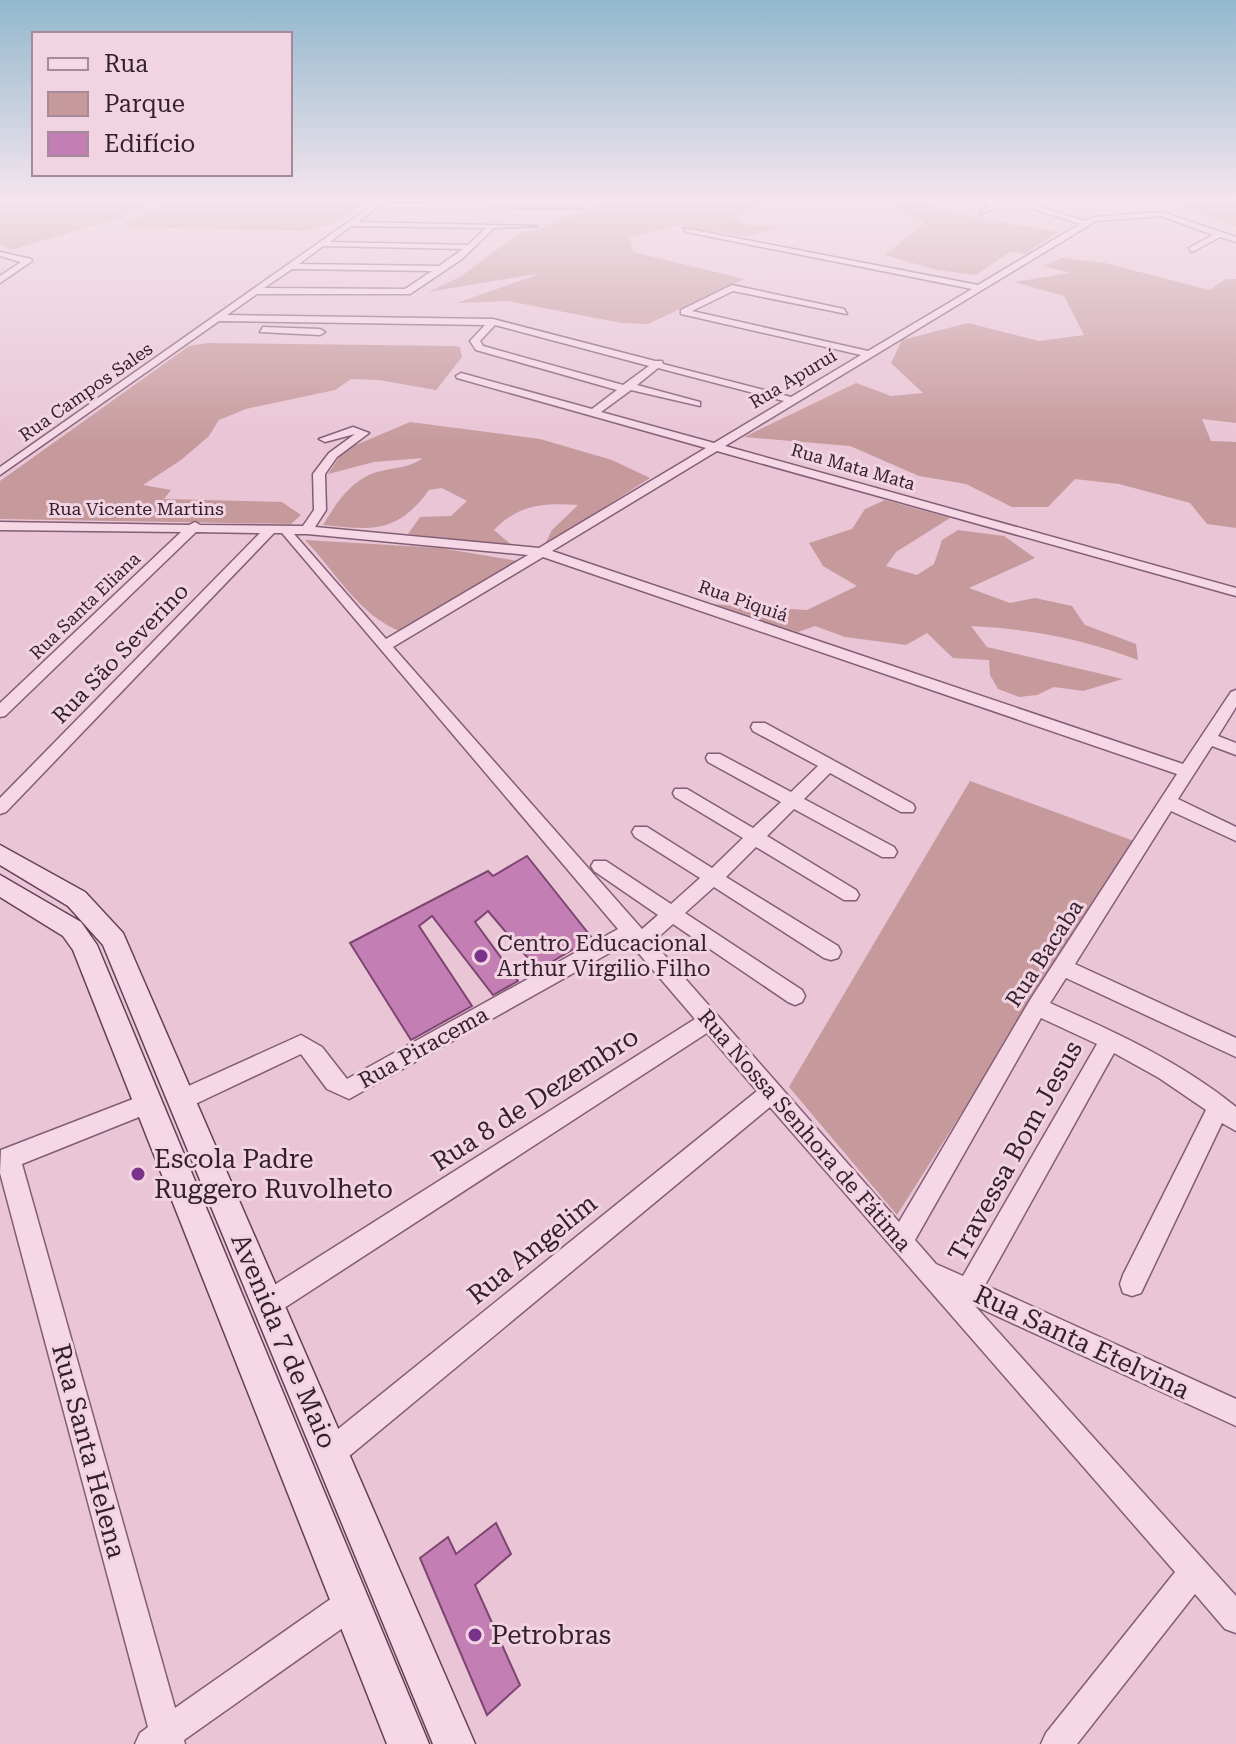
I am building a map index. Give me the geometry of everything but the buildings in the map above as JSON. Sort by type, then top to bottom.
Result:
[{"type":"main road","name":"Avenida 7 de Maio","points":[[0,854],[80,898],[96,913],[114,940],[454,1744]]},
{"type":"main road","name":"Avenida 7 de Maio","points":[[0,885],[72,929],[84,945],[408,1744]]},
{"type":"street","name":"Rua Campos Sales","points":[[0,472],[270,280]]},
{"type":"street","points":[[256,291],[407,292],[425,280]]},
{"type":"street","points":[[942,280],[981,288]]},
{"type":"street","name":"Rua Apuruí","points":[[385,646],[993,280]]},
{"type":"street","points":[[844,312],[732,288],[684,312],[868,354]]},
{"type":"street","points":[[219,318],[493,322],[791,400]]},
{"type":"street","points":[[493,322],[475,341],[479,348],[696,404]]},
{"type":"street","points":[[204,328],[320,332]]},
{"type":"street","points":[[592,414],[659,363]]},
{"type":"street","name":"Rua Mata Mata","points":[[461,376],[1236,592]]},
{"type":"street","points":[[289,529],[320,510],[319,474],[333,455],[364,433],[353,430],[325,439]]},
{"type":"street","name":"Rua Vicente Martins","points":[[0,526],[289,529]]},
{"type":"street","name":"Rua Santa Eliana","points":[[0,712],[195,526]]},
{"type":"street","name":"Rua Piquiá","points":[[289,529],[542,552],[1188,772]]},
{"type":"street","name":"Rua Nossa Senhora de Fátima","points":[[289,529],[289,537],[928,1273],[1235,1612]]},
{"type":"street","name":"Rua São Severino","points":[[0,808],[289,529]]},
{"type":"street","name":"Rua Bacaba","points":[[901,1241],[1037,1006],[1236,695]]},
{"type":"street","points":[[759,727],[907,808]]},
{"type":"street","points":[[1208,738],[1236,749]]},
{"type":"street","points":[[714,758],[888,852]]},
{"type":"street","points":[[637,935],[672,915],[828,766]]},
{"type":"street","points":[[681,793],[850,895]]},
{"type":"street","points":[[1168,802],[1236,834]]},
{"type":"street","points":[[641,832],[831,952]]},
{"type":"street","points":[[600,866],[795,996]]},
{"type":"street","name":"Rua Piracema","points":[[181,1100],[301,1044],[310,1047],[338,1086],[349,1089],[637,935]]},
{"type":"street","points":[[1064,968],[1236,1048]]},
{"type":"street","points":[[1037,1006],[1110,1040],[1228,1113],[1132,1284]]},
{"type":"street","name":"Rua 8 de Dezembro","points":[[269,1303],[710,1020]]},
{"type":"street","name":"Travessa Bom Jesus","points":[[969,1289],[1110,1040]]},
{"type":"street","name":"Rua Angelim","points":[[332,1452],[771,1093]]},
{"type":"street","points":[[5,1160],[146,1104]]},
{"type":"street","name":"Rua Santa Helena","points":[[5,1160],[162,1741]]},
{"type":"street","name":"Rua Santa Etelvina","points":[[928,1273],[969,1289],[1236,1413]]},
{"type":"street","points":[[1057,1744],[1195,1571]]},
{"type":"street","points":[[162,1741],[353,1602]]},
{"type":"green space","points":[[453,280],[498,280],[428,292]]},
{"type":"green space","points":[[521,280],[741,280],[648,324],[621,323],[508,301],[457,303]]},
{"type":"green space","points":[[1172,280],[1209,290],[1224,280],[1236,280],[1236,423],[1202,419],[1211,441],[1236,442],[1236,528],[1207,524],[1190,503],[1119,484],[1075,479],[1048,507],[1012,507],[966,484],[919,476],[850,446],[744,437],[856,383],[891,396],[923,393],[891,363],[902,340],[968,323],[1039,341],[1084,335],[1064,296],[1014,282]]},
{"type":"green space","points":[[207,343],[453,346],[460,347],[462,357],[436,390],[379,380],[351,379],[335,390],[246,409],[219,420],[209,436],[181,460],[143,485],[171,490],[164,499],[282,502],[301,515],[291,524],[0,519],[0,481],[189,346]]},
{"type":"green space","points":[[410,422],[540,439],[612,460],[650,478],[544,546],[552,530],[578,505],[532,507],[503,521],[494,530],[514,547],[408,534],[420,517],[451,516],[467,501],[442,488],[429,490],[406,515],[382,526],[356,528],[323,525],[340,499],[362,479],[423,458],[374,462],[328,474],[344,450]]},
{"type":"green space","points":[[885,500],[950,518],[896,552],[886,566],[917,575],[934,564],[942,540],[958,530],[1004,536],[1035,558],[969,588],[1010,603],[1035,598],[1072,606],[1085,625],[1136,644],[1138,660],[1056,636],[971,626],[987,647],[1123,679],[1083,691],[1054,687],[1037,695],[1019,697],[998,689],[990,675],[989,660],[953,658],[927,633],[906,645],[845,637],[815,626],[798,632],[709,604],[807,610],[857,586],[823,566],[809,543],[852,529],[865,509]]},
{"type":"green space","points":[[305,540],[441,548],[518,561],[402,632],[387,625],[361,604]]},
{"type":"green space","points":[[970,781],[1134,841],[897,1215],[789,1087]]},
{"type":"place","name":"Centro Educacional Arthur Virgilio Filho","points":[[481,956]]},
{"type":"place","name":"Escola Padre Ruggero Ruvolheto","points":[[138,1174]]},
{"type":"place","name":"Petrobras","points":[[475,1635]]}]
